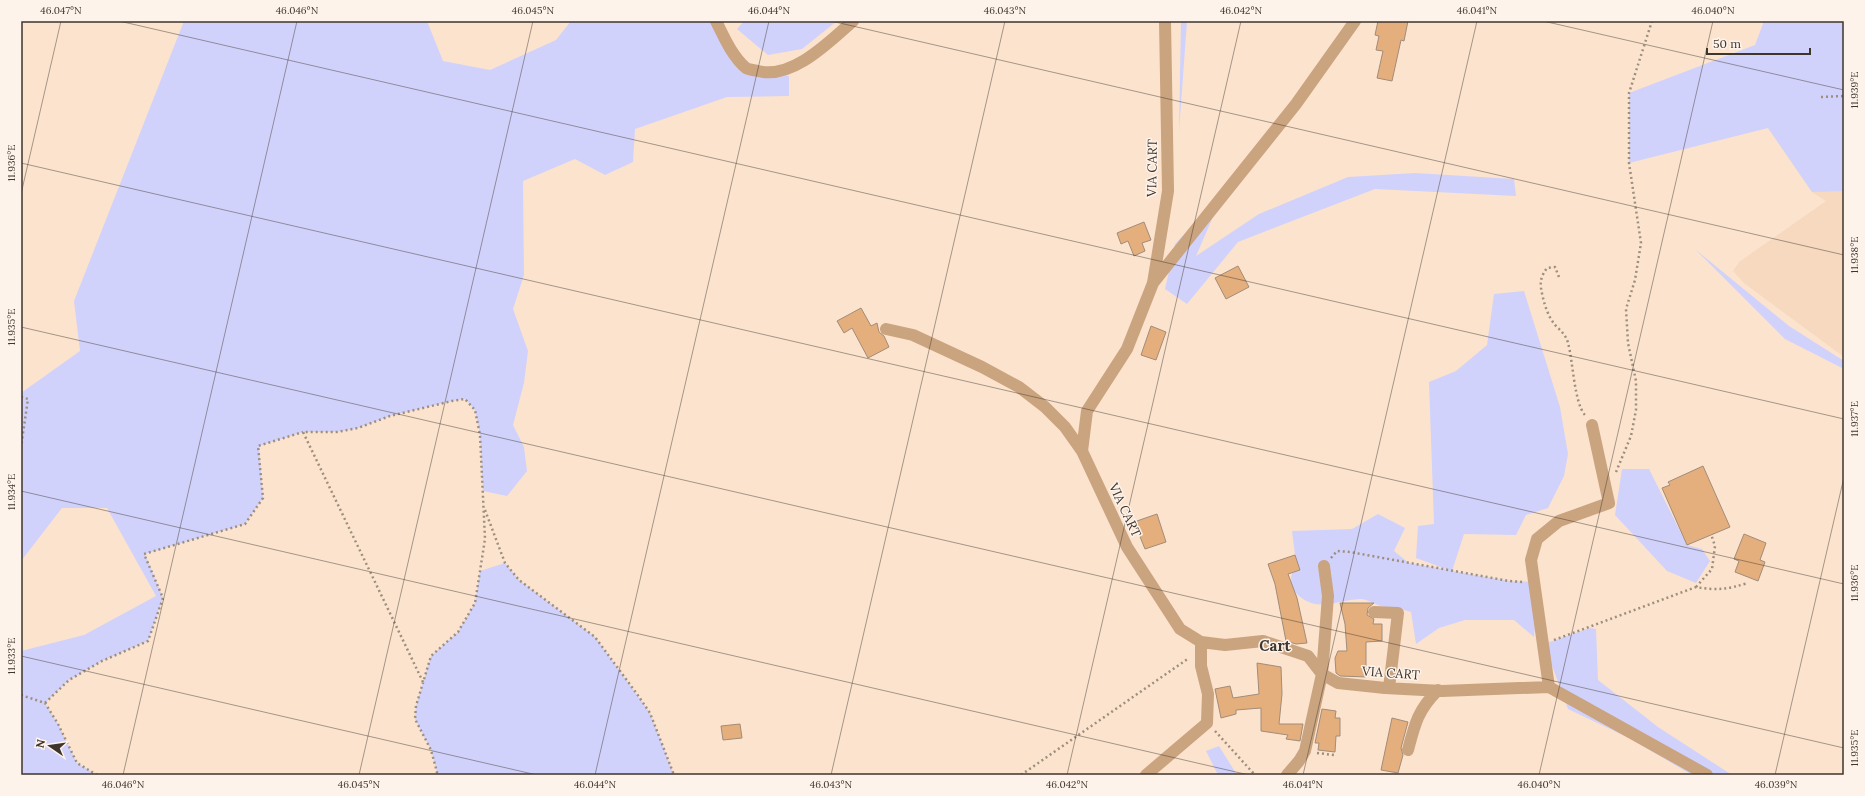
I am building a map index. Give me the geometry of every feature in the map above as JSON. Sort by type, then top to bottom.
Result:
[{"type":"street","points":[[716,21],[730,49],[747,69],[765,73],[784,70],[806,60],[828,43],[852,21]]},
{"type":"street","name":"VIA CART","points":[[1165,21],[1168,191],[1153,283],[1127,349],[1087,411],[1082,451],[1127,547],[1180,629],[1201,642],[1225,645],[1263,641],[1308,656],[1322,674],[1338,683],[1389,688],[1438,690],[1550,687]]},
{"type":"street","points":[[1153,283],[1296,104],[1355,21]]},
{"type":"street","points":[[886,329],[913,335],[982,367],[1019,387],[1045,407],[1065,427],[1082,451]]},
{"type":"street","points":[[1592,425],[1609,504],[1559,521],[1536,539],[1531,560],[1550,687],[1707,775]]},
{"type":"street","points":[[1287,775],[1305,751],[1322,674],[1328,596],[1324,566]]},
{"type":"street","points":[[1374,612],[1398,613],[1389,688]]},
{"type":"street","points":[[1146,775],[1207,723],[1208,694],[1201,666],[1201,642]]},
{"type":"street","points":[[1408,750],[1415,722],[1425,703],[1438,690]]},
{"type":"path","points":[[1615,475],[1631,436],[1636,410],[1636,381],[1628,343],[1626,309],[1635,280],[1641,244],[1629,163],[1629,93],[1652,21]]},
{"type":"path","points":[[1821,97],[1844,96]]},
{"type":"path","points":[[1559,277],[1555,267],[1547,268],[1540,282],[1541,290],[1548,313],[1556,326],[1562,331],[1568,342],[1578,400],[1583,413],[1589,418],[1592,425]]},
{"type":"path","points":[[21,397],[28,399],[21,447]]},
{"type":"path","points":[[45,703],[69,680],[102,661],[148,641],[163,598],[144,554],[245,524],[263,498],[258,446],[303,432],[337,432],[358,428],[390,416],[465,399],[475,410],[480,435],[485,539],[475,603],[458,632],[431,656],[416,706],[415,719],[431,750],[437,772],[436,775]]},
{"type":"path","points":[[303,432],[423,682]]},
{"type":"path","points":[[483,507],[505,563],[519,580],[595,637],[637,694],[650,713],[674,775]]},
{"type":"path","points":[[1544,644],[1696,587],[1712,569],[1715,546],[1711,534]]},
{"type":"path","points":[[1324,566],[1337,551],[1350,552],[1509,581],[1535,582]]},
{"type":"path","points":[[1696,587],[1714,591],[1731,589],[1748,583]]},
{"type":"path","points":[[1021,775],[1191,657],[1201,642]]},
{"type":"path","points":[[21,695],[45,703],[58,724],[77,763],[96,775]]},
{"type":"path","points":[[1207,723],[1255,775]]},
{"type":"path","points":[[1305,751],[1334,755]]},
{"type":"shaded area","points":[[184,21],[427,21],[443,61],[490,70],[556,40],[571,21],[715,21],[743,73],[789,76],[789,96],[727,97],[635,129],[633,162],[605,175],[575,159],[523,181],[524,275],[513,309],[528,351],[524,383],[513,425],[524,447],[527,471],[507,496],[483,491],[480,435],[475,410],[465,399],[390,416],[358,428],[337,432],[303,432],[259,446],[263,498],[245,524],[145,554],[163,598],[148,641],[102,661],[69,680],[45,703],[58,724],[77,763],[97,775],[21,775],[21,651],[84,635],[156,596],[107,508],[62,508],[21,561],[21,393],[80,351],[74,301]]},
{"type":"shaded area","points":[[744,21],[837,21],[802,49],[768,55],[737,29]]},
{"type":"shaded area","points":[[1181,21],[1187,21],[1179,132]]},
{"type":"shaded area","points":[[1764,21],[1844,21],[1844,191],[1812,192],[1768,128],[1629,163],[1629,93],[1755,45]]},
{"type":"shaded area","points":[[1844,21],[1844,357],[1744,283],[1733,271],[1739,262],[1826,201],[1812,192],[1768,128]]},
{"type":"shaded area","points":[[1415,173],[1514,179],[1516,196],[1375,189],[1238,242],[1187,304],[1165,289],[1175,244],[1223,194],[1196,256],[1259,214],[1348,177]]},
{"type":"shaded area","points":[[1696,250],[1789,326],[1844,361],[1844,369],[1785,339]]},
{"type":"shaded area","points":[[1524,291],[1560,407],[1568,454],[1564,476],[1548,508],[1526,515],[1516,535],[1464,534],[1452,571],[1509,581],[1535,582],[1537,600],[1534,637],[1514,620],[1465,620],[1439,628],[1416,644],[1411,612],[1388,608],[1363,599],[1319,604],[1311,603],[1304,599],[1296,593],[1291,583],[1292,573],[1300,569],[1295,555],[1292,531],[1352,529],[1378,514],[1405,528],[1394,551],[1409,563],[1449,570],[1416,558],[1418,526],[1434,524],[1429,382],[1456,371],[1487,345],[1494,294]]},
{"type":"shaded area","points":[[1622,469],[1649,469],[1687,545],[1702,549],[1710,561],[1696,583],[1667,571],[1615,515]]},
{"type":"shaded area","points":[[505,563],[519,580],[595,637],[650,713],[674,775],[436,775],[437,772],[431,750],[415,719],[416,706],[431,656],[458,632],[475,603],[480,571]]},
{"type":"shaded area","points":[[1590,628],[1596,629],[1598,680],[1658,727],[1732,775],[1692,775],[1631,739],[1568,709],[1544,644]]},
{"type":"shaded area","points":[[1219,746],[1237,775],[1218,775],[1206,751]]},
{"type":"building","points":[[1378,21],[1408,21],[1404,41],[1401,40],[1392,81],[1377,78],[1383,51],[1376,50],[1379,36],[1375,35]]},
{"type":"building","points":[[1144,222],[1151,240],[1142,243],[1145,251],[1134,256],[1128,241],[1121,244],[1117,233]]},
{"type":"building","points":[[1238,266],[1249,287],[1226,299],[1215,278]]},
{"type":"building","points":[[861,308],[871,326],[877,323],[879,332],[884,336],[889,347],[868,358],[852,328],[844,333],[837,321]]},
{"type":"building","points":[[1151,326],[1166,332],[1156,360],[1141,355]]},
{"type":"building","points":[[1703,466],[1730,527],[1687,545],[1662,488],[1670,485],[1668,482]]},
{"type":"building","points":[[1157,514],[1166,542],[1145,549],[1134,522]]},
{"type":"building","points":[[1744,534],[1766,543],[1760,560],[1765,562],[1758,581],[1735,572],[1739,561],[1734,559]]},
{"type":"building","points":[[1295,555],[1300,570],[1288,574],[1297,598],[1307,643],[1296,644],[1286,641],[1275,584],[1268,564]]},
{"type":"building","points":[[1340,603],[1374,603],[1368,608],[1367,615],[1374,619],[1373,624],[1382,624],[1382,641],[1366,642],[1366,677],[1340,676],[1336,673],[1335,658],[1338,651],[1347,651],[1345,624]]},
{"type":"building","points":[[1257,663],[1281,667],[1282,694],[1279,724],[1303,724],[1300,741],[1286,739],[1288,735],[1261,731],[1261,708],[1236,710],[1236,714],[1221,718],[1215,689],[1230,686],[1233,698],[1259,694]]},
{"type":"building","points":[[1322,709],[1336,711],[1335,718],[1340,718],[1340,736],[1336,736],[1335,752],[1318,750],[1319,743],[1315,743]]},
{"type":"building","points":[[1392,718],[1408,722],[1401,748],[1403,755],[1398,773],[1381,770]]},
{"type":"building","points":[[740,724],[742,738],[723,740],[721,726]]},
{"type":"district","name":"Cart","points":[[1275,645]]}]
